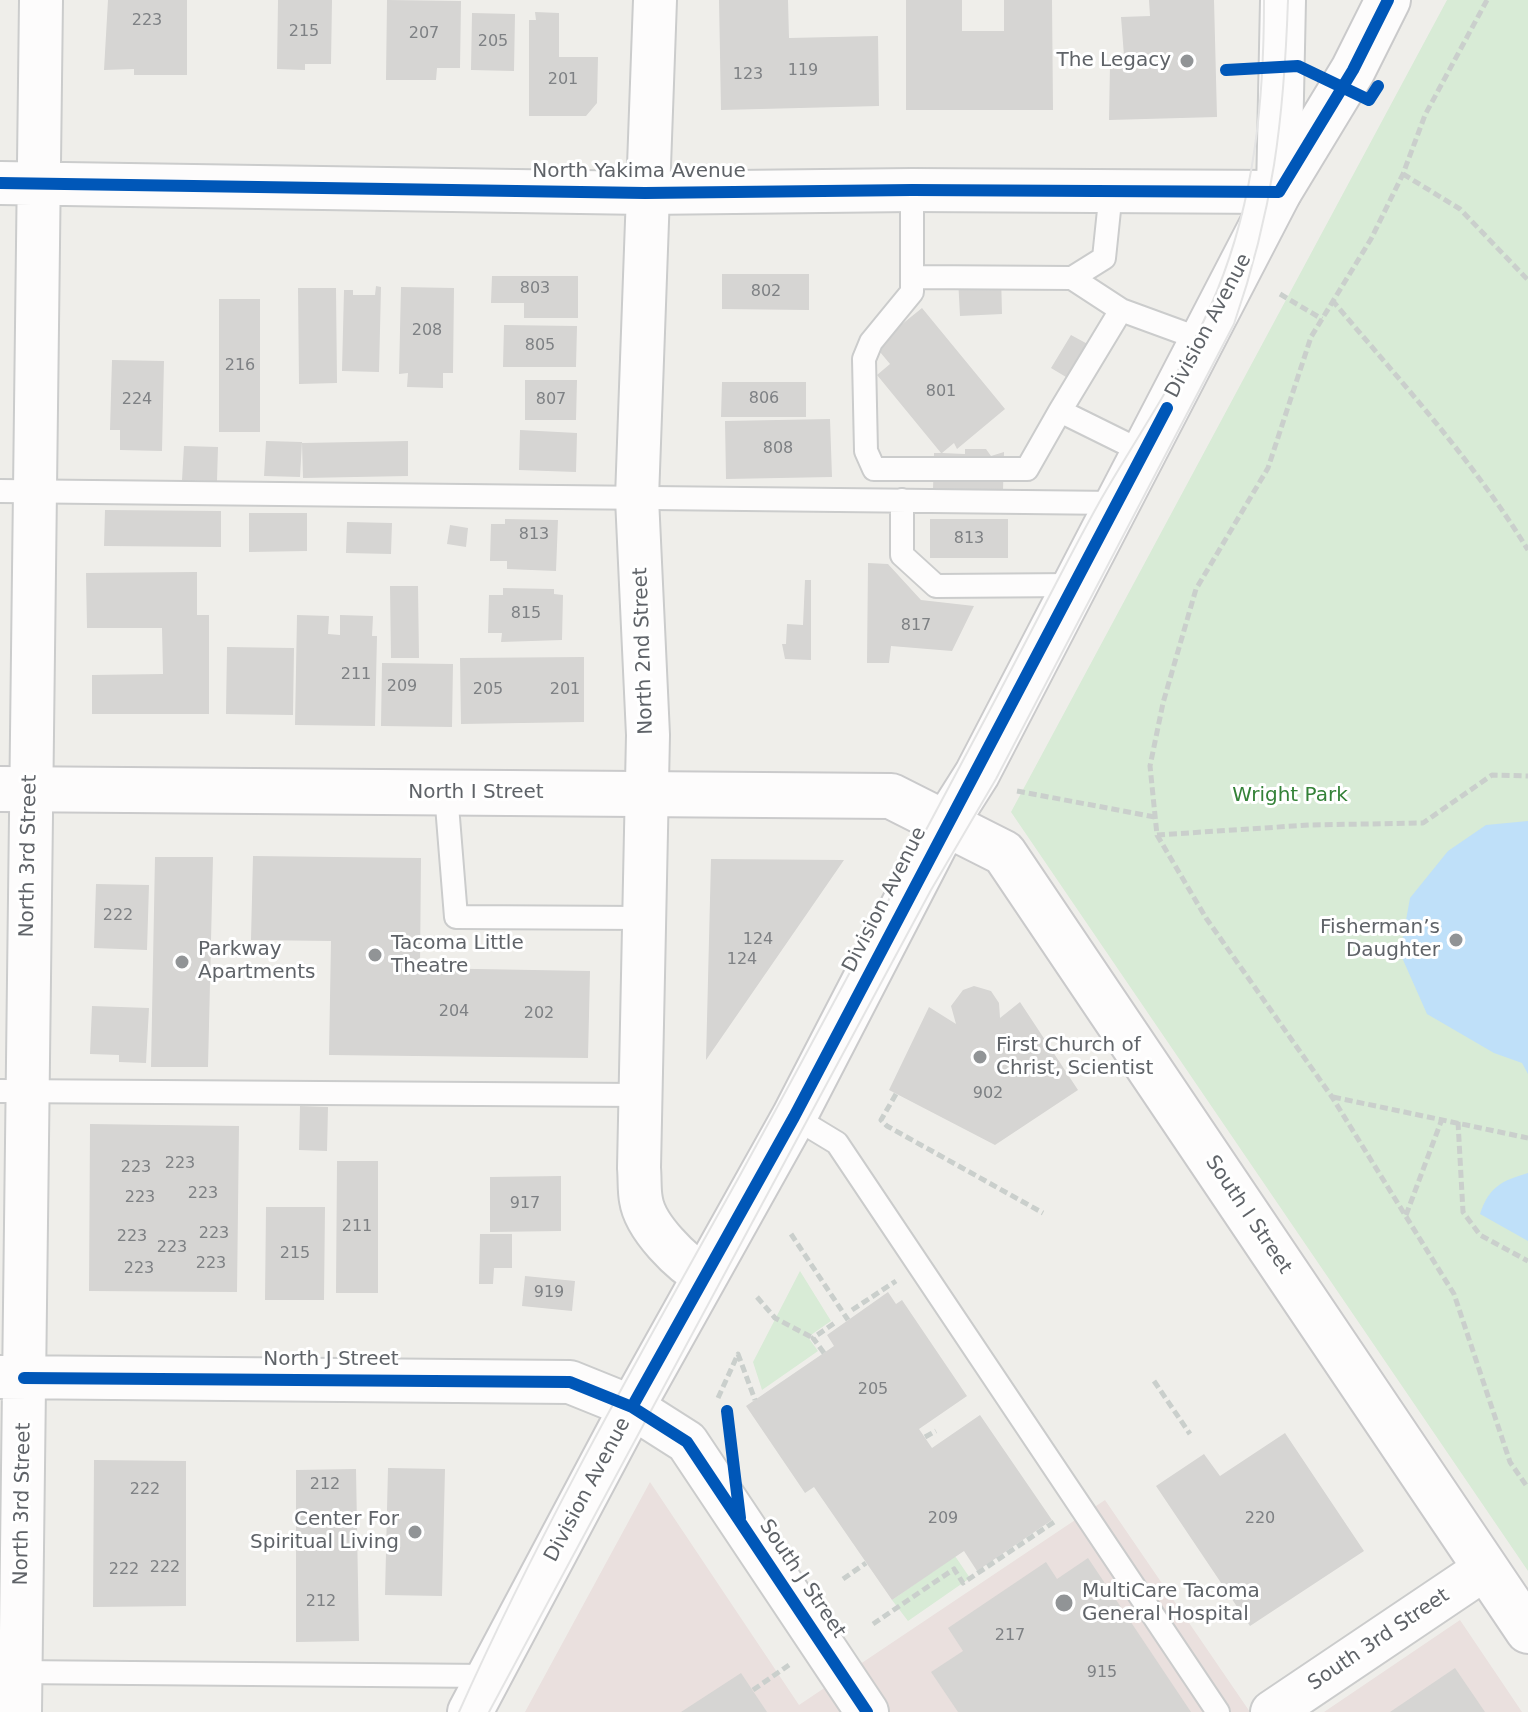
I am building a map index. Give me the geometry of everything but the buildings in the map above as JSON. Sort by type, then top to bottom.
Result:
[{"type":"main road","points":[[1279,192],[1283,0]]},
{"type":"main road","name":"Division Avenue","points":[[479,1694],[632,1407],[794,1117],[946,823],[977,774],[1279,192],[1353,70],[1388,0]]},
{"type":"main road","name":"North I Street","points":[[15,789],[891,796],[946,823]]},
{"type":"main road","name":"South I Street","points":[[946,823],[1004,853],[1528,1631]]},
{"type":"street","name":"North 3rd Street","points":[[13,1685],[12,1378],[20,183],[41,0]]},
{"type":"street","name":"North 2nd Street","points":[[655,0],[645,193],[637,498],[648,735],[642,918],[641,1203],[660,1236],[689,1267],[705,1276]]},
{"type":"street","name":"North Yakima Avenue","points":[[20,183],[645,193],[912,190],[1279,192]]},
{"type":"street","name":"North J Street","points":[[12,1378],[570,1382],[632,1407]]},
{"type":"street","name":"South J Street","points":[[632,1407],[687,1442],[867,1712]]},
{"type":"street","name":"South 3rd Street","points":[[1272,1712],[1486,1568]]},
{"type":"lane","points":[[912,190],[912,292],[871,342],[864,359],[868,459],[874,469],[1027,469],[1121,310]]},
{"type":"lane","points":[[913,277],[1072,278],[1104,258],[1111,191]]},
{"type":"lane","points":[[1072,278],[1121,310],[1203,340]]},
{"type":"lane","points":[[1060,411],[1143,452]]},
{"type":"lane","points":[[17,492],[1117,503]]},
{"type":"lane","points":[[902,500],[902,555],[936,586],[1075,585]]},
{"type":"lane","points":[[446,793],[456,917],[642,918]]},
{"type":"lane","points":[[14,1091],[640,1095]]},
{"type":"lane","points":[[794,1117],[837,1143],[1218,1712]]},
{"type":"lane","points":[[13,1685],[479,1694]]},
{"type":"path","points":[[1487,0],[1425,115],[1403,174],[1371,239],[1311,337],[1268,468],[1196,589],[1163,703],[1150,766],[1157,835],[1206,918],[1332,1097],[1454,1294],[1510,1462],[1528,1488]]},
{"type":"path","points":[[1403,174],[1460,209],[1528,280]]},
{"type":"path","points":[[1280,294],[1322,319]]},
{"type":"path","points":[[1332,300],[1424,406],[1493,493],[1528,550]]},
{"type":"path","points":[[1157,835],[1309,825],[1423,823],[1492,775],[1528,776]]},
{"type":"path","points":[[1017,791],[1155,817]]},
{"type":"path","points":[[896,1094],[881,1120],[887,1126],[988,1186],[1043,1213]]},
{"type":"path","points":[[1332,1097],[1528,1138]]},
{"type":"path","points":[[1406,1215],[1442,1119]]},
{"type":"path","points":[[1458,1122],[1463,1212],[1480,1235],[1528,1261]]},
{"type":"path","points":[[791,1234],[848,1320]]},
{"type":"path","points":[[852,1310],[920,1265]]},
{"type":"path","points":[[757,1297],[775,1318],[813,1338],[824,1353]]},
{"type":"path","points":[[813,1338],[836,1322]]},
{"type":"path","points":[[718,1398],[738,1354],[755,1400]]},
{"type":"path","points":[[1154,1381],[1190,1434]]},
{"type":"path","points":[[925,1437],[936,1431]]},
{"type":"path","points":[[873,1624],[954,1569],[963,1583],[1079,1504]]},
{"type":"path","points":[[843,1579],[866,1563]]},
{"type":"path","points":[[753,1690],[789,1665]]},
{"type":"shaded area","name":"MultiCare Tacoma General Hospital","points":[[650,1482],[799,1705],[1105,1500],[1250,1712],[525,1712]]},
{"type":"shaded area","points":[[1460,1620],[1522,1712],[1324,1712]]},
{"type":"green space","name":"Wright Park","points":[[1447,0],[1528,0],[1528,1571],[1011,812]]},
{"type":"green space","points":[[800,1271],[831,1321],[808,1337],[818,1351],[762,1390],[753,1362]]},
{"type":"green space","points":[[955,1556],[970,1578],[908,1621],[892,1600]]},
{"type":"water","points":[[1528,821],[1528,1074],[1522,1063],[1494,1053],[1427,1014],[1400,953],[1410,898],[1448,851],[1486,825]]},
{"type":"water","points":[[1528,1173],[1528,1241],[1480,1214],[1497,1186]]},
{"type":"tram line","points":[[459,1712],[593,1442],[838,994],[1087,524],[1177,372],[1205,318],[1230,256],[1249,184],[1259,111],[1264,0]]},
{"type":"tram line","points":[[489,1712],[931,890],[996,779],[1234,324],[1258,242],[1274,164],[1288,0]]},
{"type":"cycle path","points":[[0,183],[645,193],[912,190],[1279,192],[1353,70],[1388,0]]},
{"type":"cycle path","points":[[1226,70],[1298,66],[1369,100],[1378,86]]},
{"type":"cycle path","points":[[632,1407],[794,1117],[1167,408]]},
{"type":"cycle path","points":[[24,1378],[570,1382],[632,1407],[687,1442],[867,1712]]},
{"type":"cycle path","points":[[727,1411],[740,1518]]},
{"type":"place","name":"The Legacy","points":[[1187,61]]},
{"type":"place","name":"Fisherman’s Daughter","points":[[1456,940]]},
{"type":"place","name":"Tacoma Little Theatre","points":[[375,955]]},
{"type":"place","name":"Parkway Apartments","points":[[182,962]]},
{"type":"place","name":"First Church of Christ, Scientist","points":[[980,1057]]},
{"type":"place","name":"Center For Spiritual Living","points":[[415,1532]]},
{"type":"place","name":"MultiCare Tacoma General Hospital","points":[[1064,1603]]}]
